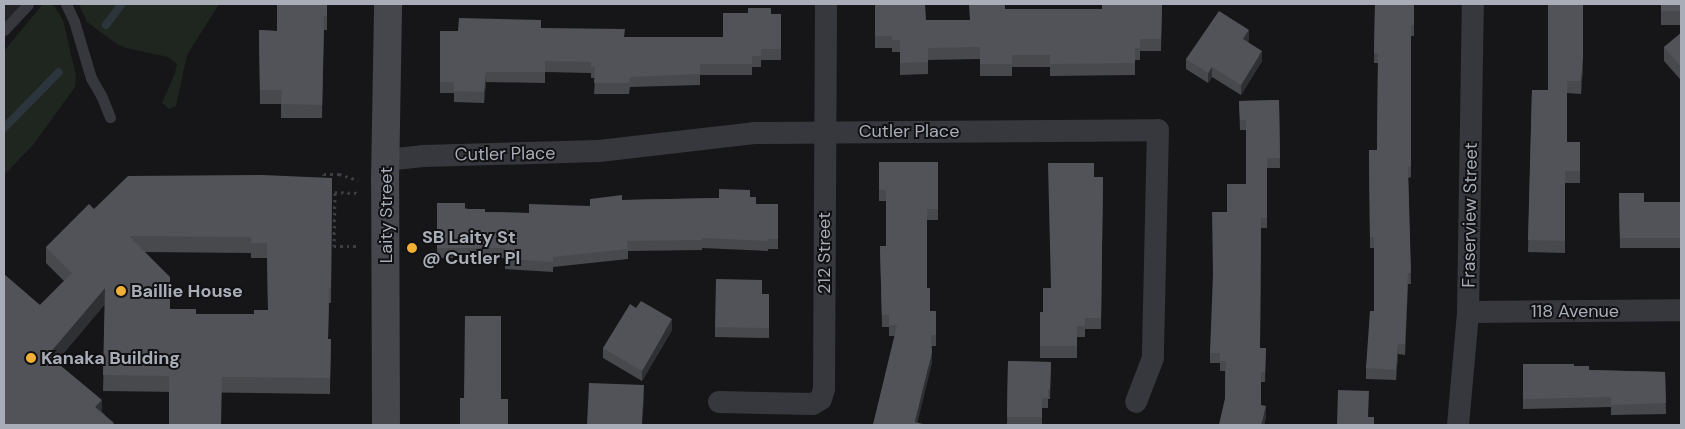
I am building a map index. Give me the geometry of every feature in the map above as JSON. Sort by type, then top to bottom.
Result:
[{"type":"street","name":"Laity Street","points":[[386,425],[388,4]]},
{"type":"street","name":"212 Street","points":[[719,402],[813,404],[820,399],[824,389],[826,4]]},
{"type":"street","name":"Fraserview Street","points":[[1458,425],[1468,312],[1473,4]]},
{"type":"street","name":"Cutler Place","points":[[386,160],[423,156],[561,153],[754,133],[1158,130],[1154,358],[1136,402]]},
{"type":"street","name":"118 Avenue","points":[[1468,312],[1681,310]]},
{"type":"lane","points":[[4,30],[28,4]]},
{"type":"lane","points":[[66,4],[74,21],[91,78],[101,95],[110,117]]},
{"type":"path","points":[[323,183],[324,174],[339,174],[364,182]]},
{"type":"path","points":[[323,192],[368,194]]},
{"type":"path","points":[[335,192],[334,246],[368,246]]},
{"type":"shaded area","points":[[4,4],[31,4],[4,39]]},
{"type":"shaded area","points":[[43,4],[51,4],[55,7],[63,20],[76,76],[75,87],[33,145],[4,175],[4,51]]},
{"type":"shaded area","points":[[79,4],[219,4],[187,55],[176,106],[169,109],[162,103],[177,64],[168,57],[126,48],[117,44],[87,22]]},
{"type":"building","points":[[277,4],[327,4],[327,16],[324,16],[322,105],[281,104],[282,90],[260,90],[259,30],[277,31]]},
{"type":"building","points":[[875,4],[925,4],[926,20],[970,20],[969,5],[1005,4],[1005,9],[1102,9],[1102,4],[1162,5],[1161,39],[1140,39],[1140,48],[1135,48],[1135,63],[1050,64],[1050,55],[1012,55],[1012,64],[980,64],[980,47],[928,48],[928,62],[900,63],[900,40],[892,40],[892,36],[875,36]]},
{"type":"building","points":[[1375,4],[1414,4],[1414,25],[1411,25],[1411,166],[1408,167],[1411,273],[1408,273],[1405,344],[1398,344],[1396,370],[1366,368],[1370,311],[1374,311],[1374,237],[1370,237],[1369,150],[1377,150],[1378,53],[1374,53]]},
{"type":"building","points":[[1548,4],[1583,4],[1581,81],[1567,81],[1567,142],[1580,142],[1580,171],[1565,171],[1565,241],[1528,240],[1532,90],[1548,90]]},
{"type":"building","points":[[1661,4],[1681,4],[1681,11],[1661,11]]},
{"type":"building","points":[[748,8],[771,8],[771,14],[781,14],[781,49],[761,49],[761,56],[752,56],[752,64],[700,64],[700,74],[630,77],[629,83],[594,83],[595,67],[591,67],[591,62],[545,61],[545,72],[486,72],[484,92],[454,91],[454,82],[440,82],[440,31],[458,31],[459,18],[541,20],[541,28],[625,29],[624,37],[723,37],[723,13],[748,13]]},
{"type":"building","points":[[1219,11],[1249,30],[1243,39],[1262,51],[1241,85],[1212,67],[1208,73],[1186,59]]},
{"type":"building","points":[[1681,33],[1681,67],[1664,47]]},
{"type":"building","points":[[1279,100],[1280,158],[1267,158],[1267,218],[1261,218],[1260,348],[1266,348],[1265,372],[1261,372],[1261,405],[1266,406],[1261,425],[1219,425],[1225,399],[1226,361],[1220,361],[1220,353],[1210,353],[1213,274],[1212,212],[1227,212],[1227,184],[1246,184],[1246,120],[1240,120],[1239,101]]},
{"type":"building","points":[[879,162],[938,162],[938,209],[927,209],[927,288],[930,288],[930,311],[936,311],[936,335],[931,335],[932,352],[915,422],[927,425],[873,425],[897,325],[889,325],[889,315],[882,315],[880,246],[886,246],[886,190],[879,190]]},
{"type":"building","points":[[1048,163],[1094,163],[1094,177],[1103,177],[1101,318],[1085,318],[1085,326],[1077,326],[1077,346],[1040,346],[1040,312],[1043,312],[1043,288],[1051,288]]},
{"type":"building","name":"Baillie House","points":[[262,175],[332,178],[331,288],[329,288],[328,339],[331,339],[330,378],[222,377],[221,425],[169,425],[169,376],[103,375],[105,288],[48,355],[102,400],[95,407],[114,423],[112,425],[4,425],[4,274],[40,305],[72,273],[46,247],[89,204],[94,209],[128,176]],"holes":[[[129,236],[251,237],[251,243],[267,243],[268,310],[254,310],[254,314],[196,314],[196,309],[170,309],[170,277]]]},
{"type":"building","points":[[719,189],[750,190],[750,197],[756,197],[756,204],[778,204],[778,239],[768,239],[768,241],[702,238],[702,240],[627,241],[628,249],[553,257],[553,262],[505,259],[505,248],[437,248],[437,203],[465,203],[465,209],[485,209],[485,212],[529,213],[529,204],[590,206],[590,199],[622,195],[622,200],[719,198]]},
{"type":"building","points":[[1619,193],[1644,193],[1644,202],[1681,202],[1681,238],[1620,238]]},
{"type":"building","points":[[716,279],[762,280],[762,294],[769,294],[769,328],[715,327]]},
{"type":"building","points":[[641,301],[672,319],[642,371],[603,348],[630,304],[636,308]]},
{"type":"building","points":[[465,316],[501,316],[501,399],[508,399],[508,425],[460,425],[460,398],[464,398]]},
{"type":"building","points":[[1008,361],[1051,362],[1050,389],[1048,389],[1048,398],[1042,398],[1042,417],[1007,417]]},
{"type":"building","points":[[1523,364],[1574,364],[1574,366],[1589,366],[1589,370],[1665,372],[1666,403],[1611,405],[1611,397],[1523,399]]},
{"type":"building","points":[[589,383],[644,385],[642,424],[587,425]]},
{"type":"building","points":[[1338,390],[1369,391],[1368,417],[1374,417],[1374,425],[1337,425]]},
{"type":"waterway","points":[[106,25],[122,4]]},
{"type":"waterway","points":[[4,128],[59,72]]},
{"type":"place","name":"SB Laity St @ Cutler Pl","points":[[412,248]]},
{"type":"place","name":"Baillie House","points":[[121,291]]},
{"type":"place","name":"Kanaka Building","points":[[31,358]]}]
